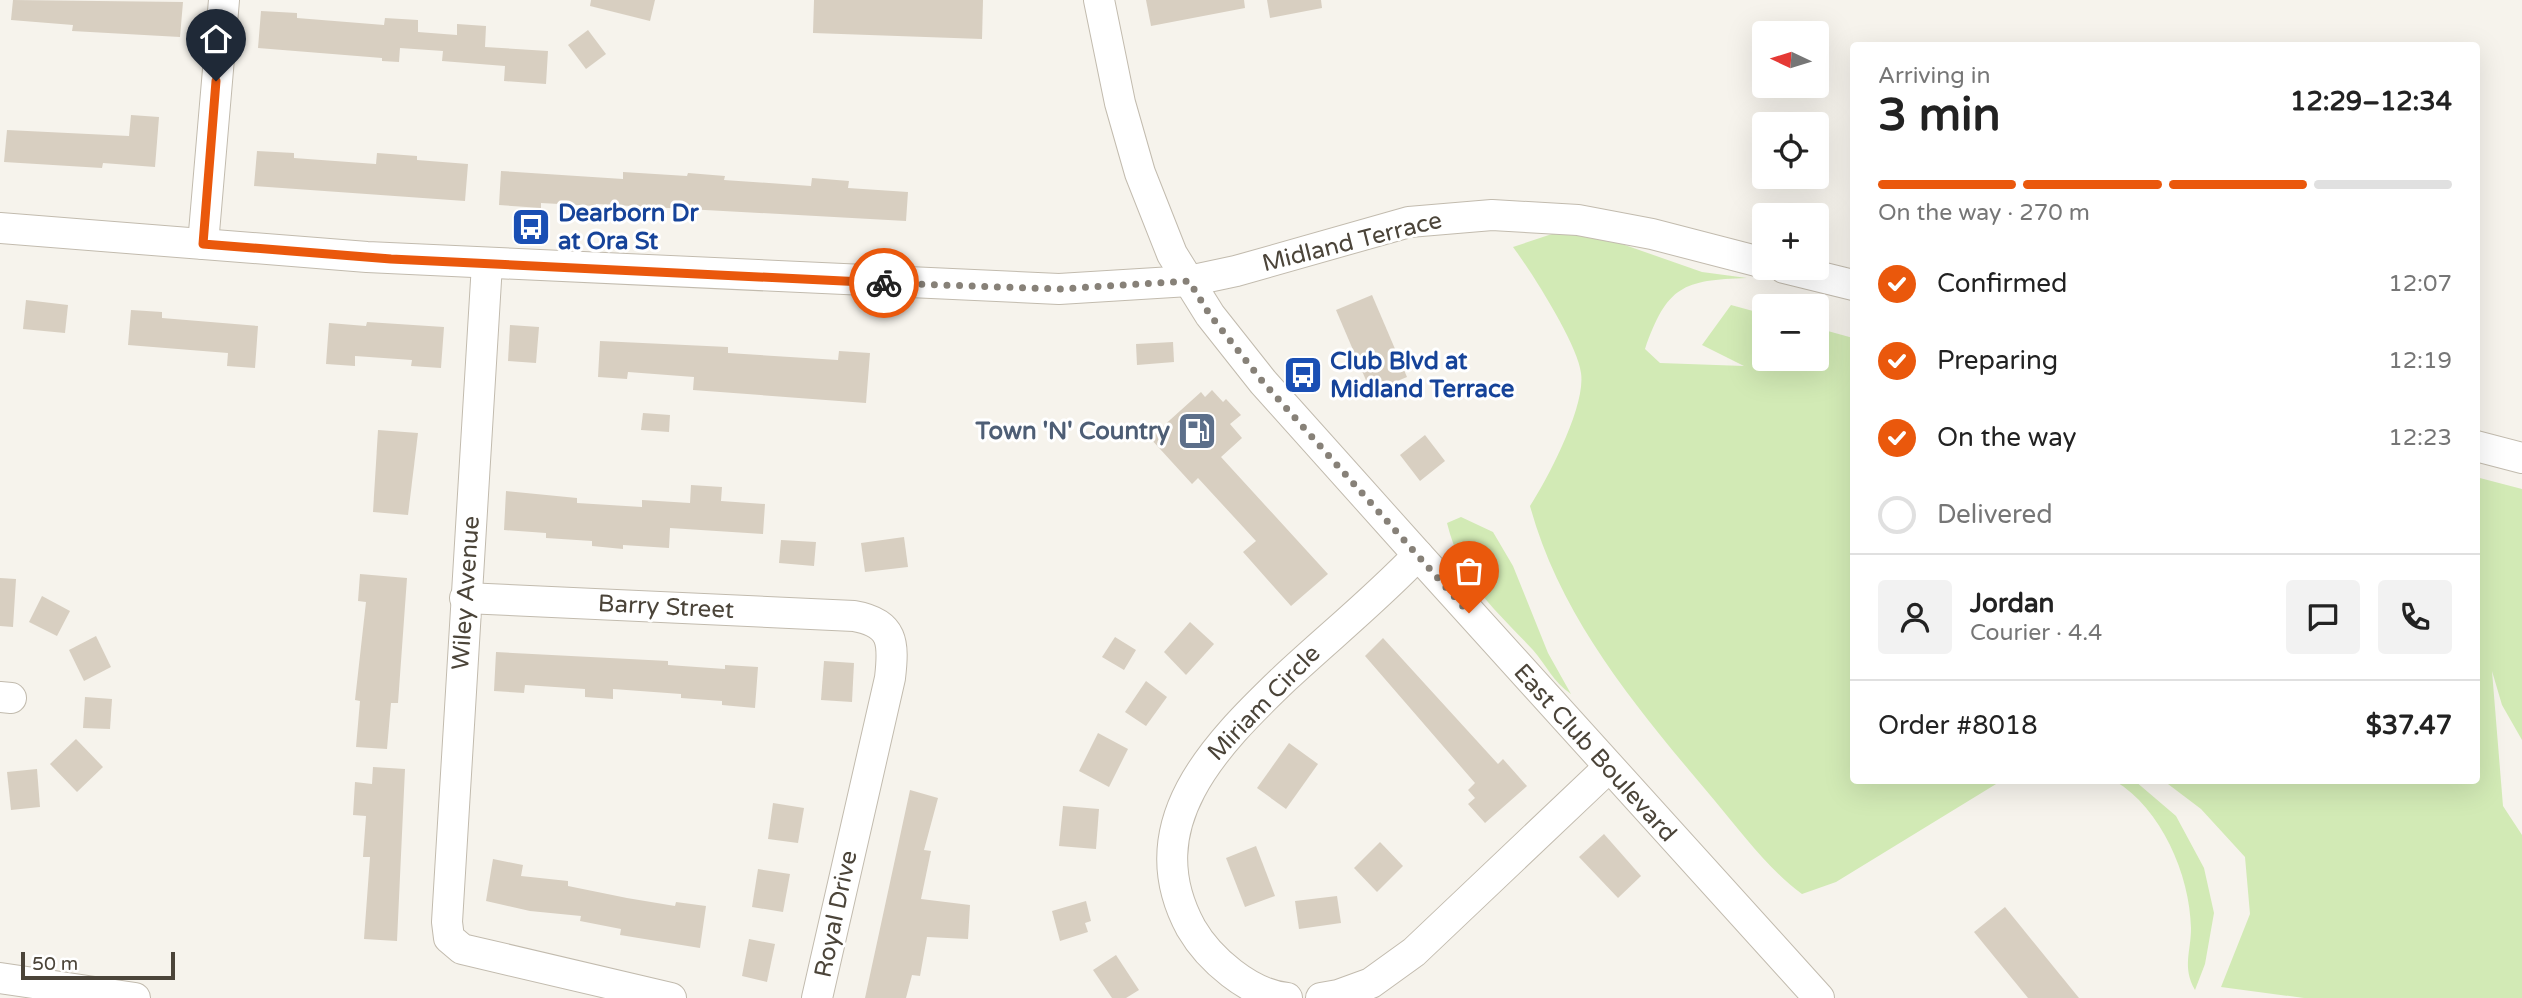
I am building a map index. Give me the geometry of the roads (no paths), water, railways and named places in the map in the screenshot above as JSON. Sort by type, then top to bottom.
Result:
[{"type":"street","points":[[203,244],[224,0]]},
{"type":"street","name":"East Club Boulevard","points":[[1099,0],[1120,103],[1140,173],[1172,254],[1210,315],[1263,382],[1608,768],[1819,998]]},
{"type":"street","name":"Midland Terrace","points":[[0,228],[487,264],[1059,289],[1189,281],[1236,271],[1409,222],[1493,215],[1577,220],[1652,234],[1752,260]]},
{"type":"street","name":"Wiley Avenue","points":[[487,264],[465,598],[447,922],[449,938],[462,949],[671,998]]},
{"type":"street","points":[[1829,279],[1850,284]]},
{"type":"street","points":[[2480,447],[2522,458]]},
{"type":"street","name":"Miriam Circle","points":[[1287,998],[1250,985],[1221,964],[1197,939],[1178,903],[1172,872],[1173,842],[1178,816],[1206,761],[1239,722],[1418,555]]},
{"type":"street","name":"Barry Street","points":[[465,598],[868,619]]},
{"type":"street","name":"Royal Drive","points":[[817,998],[893,653],[889,635],[880,624],[868,619]]},
{"type":"street","points":[[1321,998],[1371,983],[1414,952],[1608,768]]},
{"type":"street","points":[[0,978],[103,991],[135,998]]},
{"type":"place","name":"Dearborn Dr at Ora St","points":[[531,227]]},
{"type":"place","name":"Club Blvd at Midland Terrace","points":[[1303,375]]},
{"type":"place","name":"Town 'N' Country","points":[[1197,431]]}]
